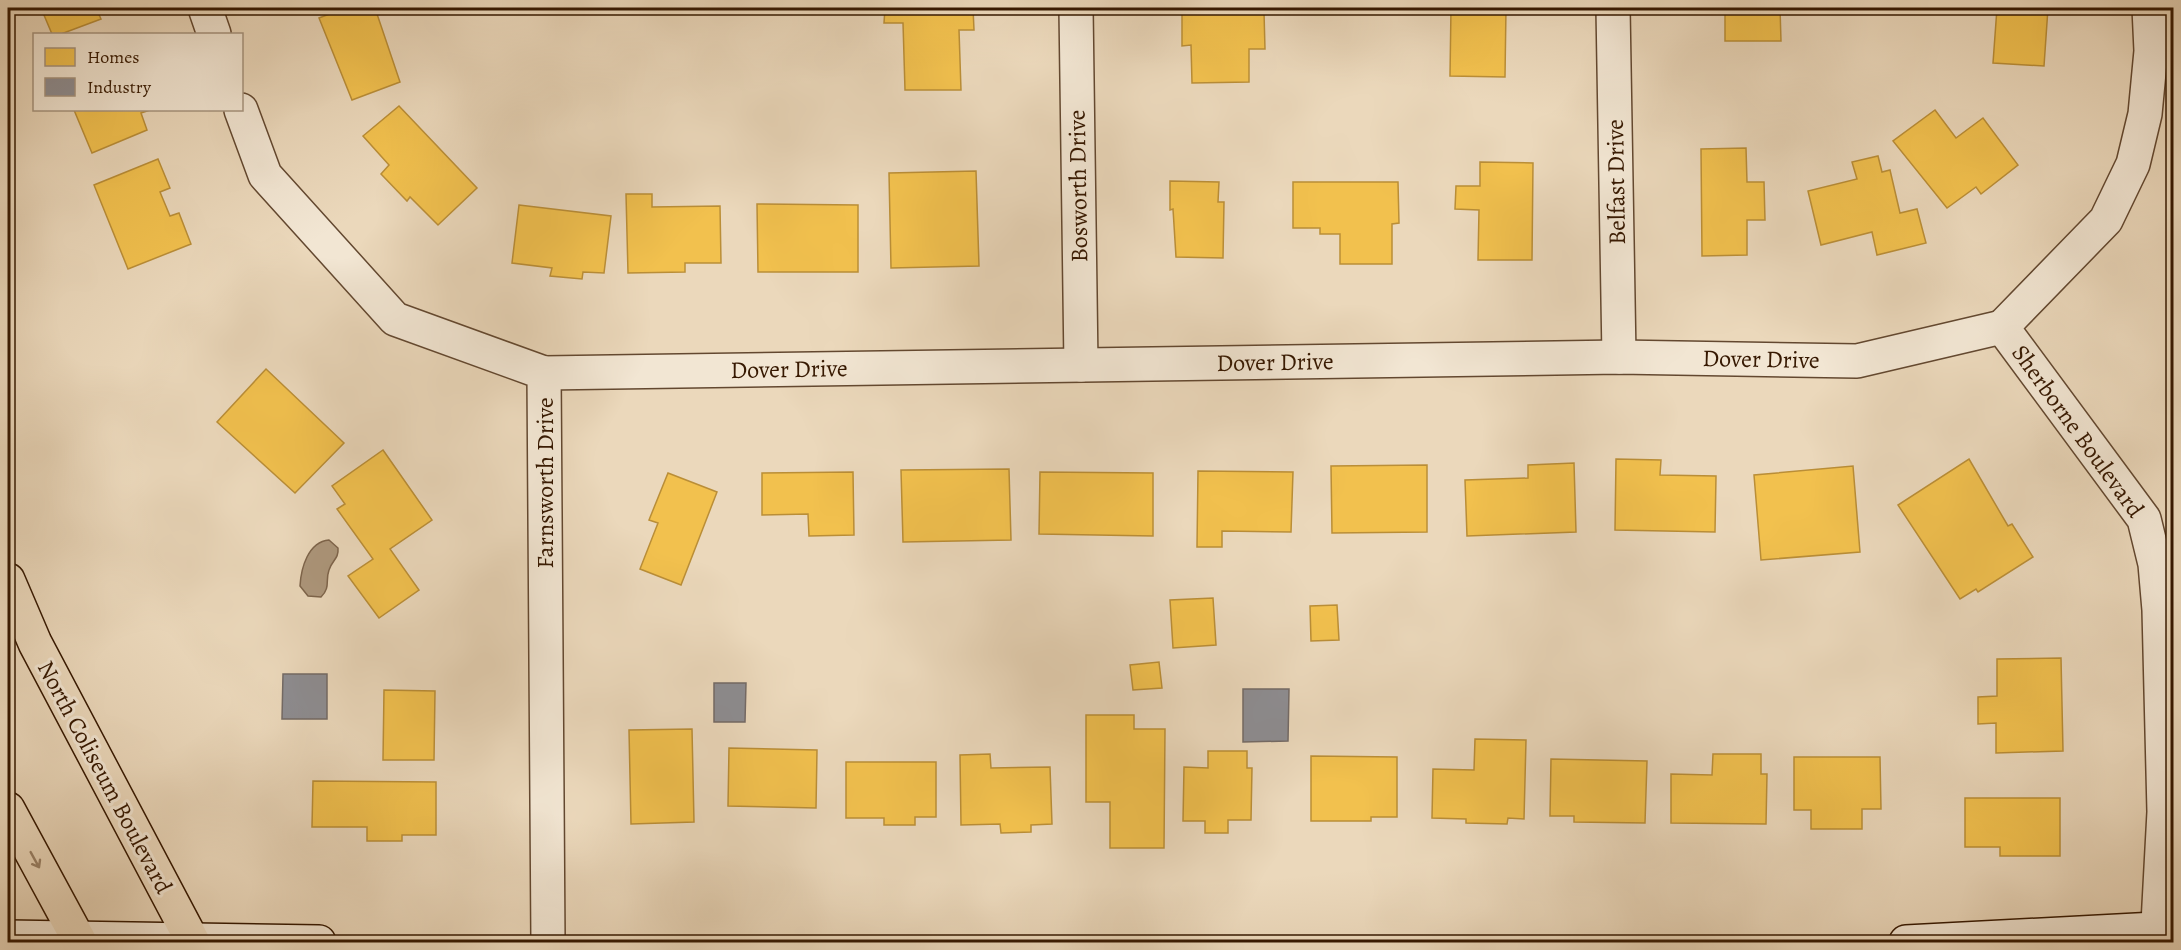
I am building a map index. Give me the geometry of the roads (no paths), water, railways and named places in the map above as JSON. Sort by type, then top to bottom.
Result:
[{"type":"highway","name":"North Coliseum Boulevard","points":[[8,580],[35,643],[192,941]]},
{"type":"highway","points":[[8,809],[79,940]]},
{"type":"street","points":[[205,8],[214,33]]},
{"type":"street","name":"Bosworth Drive","points":[[1076,8],[1081,365]]},
{"type":"street","name":"Belfast Drive","points":[[1613,8],[1619,357]]},
{"type":"street","name":"Sherborne Boulevard","points":[[2149,8],[2151,51],[2145,114],[2133,164],[2106,220],[2002,327],[2144,519],[2155,564],[2159,610],[2164,812],[2163,933]]},
{"type":"street","name":"Farnsworth Drive","points":[[241,111],[265,175],[395,319],[544,373],[548,942]]},
{"type":"street","name":"Dover Drive","points":[[544,373],[1619,357],[1857,361],[2002,327]]},
{"type":"street","points":[[1906,942],[2163,933]]},
{"type":"street","points":[[8,938],[320,942]]}]
